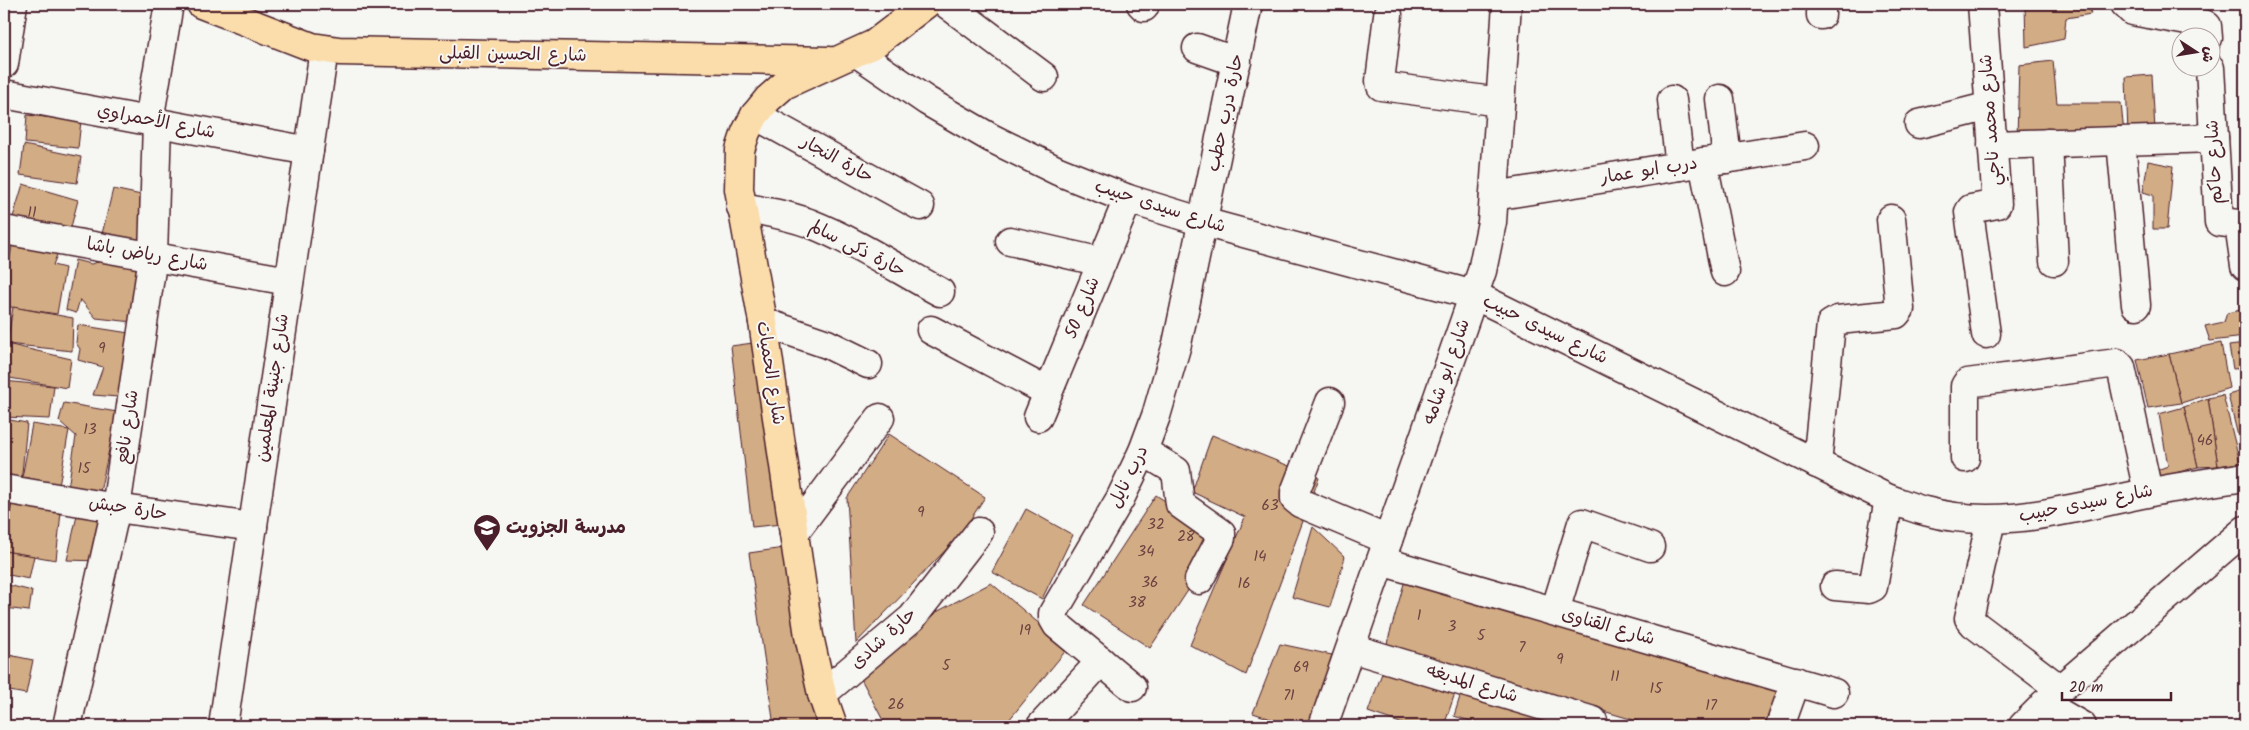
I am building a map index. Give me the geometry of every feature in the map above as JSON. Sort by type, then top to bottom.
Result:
[{"type":"main road","name":"شارع الحسين القبلى","points":[[201,4],[324,50],[845,57]]},
{"type":"main road","name":"شارع الحميات","points":[[833,726],[814,665],[763,322],[741,208],[738,170],[740,150],[746,132],[755,115],[768,99],[784,86],[874,44],[926,4]]},
{"type":"street","points":[[4,64],[13,4]]},
{"type":"street","name":"شارع نافع","points":[[67,726],[116,508],[153,256],[153,122],[169,4]]},
{"type":"street","points":[[947,4],[1044,77]]},
{"type":"street","name":"حارة درب حطب","points":[[1202,222],[1248,4]]},
{"type":"street","name":"شارع ابو شامه","points":[[1331,724],[1350,648],[1474,295],[1488,246],[1494,196],[1506,4]]},
{"type":"street","name":"شارع محمد ناجي","points":[[1982,4],[1997,204],[1971,209],[1969,212],[1986,334]]},
{"type":"street","points":[[2125,4],[2132,11],[2204,24],[2207,28]]},
{"type":"street","points":[[1388,15],[1380,80],[1381,86],[1500,102]]},
{"type":"street","points":[[1196,48],[1237,62]]},
{"type":"street","name":"شارع جنينة المعلمين","points":[[223,726],[324,50]]},
{"type":"street","name":"شارع سيدى حبيب","points":[[845,57],[927,100],[991,138],[1058,171],[1128,199],[1202,222],[1474,295],[1889,500],[1926,512],[1991,520],[2024,518],[2056,513],[2148,492],[2245,477]]},
{"type":"street","name":"شارع حاكم","points":[[2211,78],[2219,222],[2239,224],[2245,266]]},
{"type":"street","name":"شارع الأحمراوي","points":[[4,94],[309,150]]},
{"type":"street","points":[[1703,162],[1720,99]]},
{"type":"street","points":[[1672,100],[1703,162],[1725,272]]},
{"type":"street","points":[[1919,124],[1990,106]]},
{"type":"street","name":"حارة النجار","points":[[755,115],[920,206]]},
{"type":"street","points":[[1992,145],[2214,138]]},
{"type":"street","points":[[2122,141],[2136,304]]},
{"type":"street","points":[[2048,143],[2054,261]]},
{"type":"street","name":"درب ابو عمار","points":[[1494,196],[1805,146]]},
{"type":"street","name":"شارع 50","points":[[1038,417],[1128,199]]},
{"type":"street","name":"حارة ذكى سالم","points":[[741,208],[778,214],[808,223],[838,236],[940,292]]},
{"type":"street","points":[[1817,464],[1831,324],[1838,320],[1896,314],[1900,309],[1891,218]]},
{"type":"street","name":"درب نايل","points":[[1132,686],[1057,625],[1053,618],[1053,613],[1120,499],[1143,451],[1156,416],[1177,344],[1202,222]]},
{"type":"street","name":"شارع رياض باشا","points":[[4,230],[289,281]]},
{"type":"street","points":[[1010,241],[1102,262]]},
{"type":"street","points":[[763,322],[828,344],[868,364]]},
{"type":"street","points":[[931,330],[1048,392]]},
{"type":"street","points":[[1965,458],[1965,386],[1968,382],[2117,363],[2121,367],[2148,492]]},
{"type":"street","name":"شارع القناوى","points":[[1330,402],[1296,492],[1295,499],[1300,503],[1385,551],[1555,612],[1834,693]]},
{"type":"street","points":[[794,533],[880,418]]},
{"type":"street","points":[[1143,451],[1176,471],[1180,504],[1222,534],[1199,580]]},
{"type":"street","name":"حارة حبش","points":[[4,488],[116,508],[253,527]]},
{"type":"street","points":[[1835,586],[1869,589],[1873,587],[1889,500]]},
{"type":"street","points":[[1991,520],[1969,618],[2082,726]]},
{"type":"street","points":[[1555,612],[1582,523],[1650,546]]},
{"type":"street","points":[[2023,726],[2052,696],[2245,530]]},
{"type":"street","name":"حارة شادى","points":[[822,694],[912,618],[979,532]]},
{"type":"street","name":"شارع المدبغه","points":[[1350,648],[1593,721]]},
{"type":"street","points":[[1041,726],[1101,661]]},
{"type":"street","points":[[1780,726],[1796,681]]},
{"type":"building","points":[[2025,4],[2089,4],[2091,14],[2066,18],[2064,39],[2026,47]]},
{"type":"building","points":[[2053,61],[2057,103],[2121,103],[2124,134],[2017,138],[2019,65]]},
{"type":"building","points":[[2152,75],[2155,130],[2128,135],[2126,77]]},
{"type":"building","points":[[27,115],[81,121],[78,148],[25,143]]},
{"type":"building","points":[[24,145],[81,157],[77,183],[20,175]]},
{"type":"building","points":[[2148,161],[2173,166],[2167,229],[2153,229],[2153,195],[2143,192]]},
{"type":"building","points":[[23,184],[78,200],[70,231],[10,227]]},
{"type":"building","points":[[113,189],[146,196],[140,245],[102,234]]},
{"type":"building","points":[[12,246],[58,252],[53,265],[65,268],[57,314],[4,306],[4,292]]},
{"type":"building","points":[[75,260],[91,264],[105,260],[141,269],[133,322],[96,318],[80,299],[76,313],[66,310]]},
{"type":"building","points":[[13,307],[73,318],[72,351],[7,344]]},
{"type":"building","points":[[2245,309],[2245,337],[2210,341],[2205,326],[2224,322],[2227,313]]},
{"type":"building","points":[[78,325],[129,333],[118,397],[93,395],[103,367],[78,360],[80,349],[76,343]]},
{"type":"building","points":[[760,342],[782,524],[752,527],[731,346]]},
{"type":"building","points":[[2221,343],[2229,388],[2181,403],[2169,354]]},
{"type":"building","points":[[7,344],[71,359],[67,388],[4,377],[4,357]]},
{"type":"building","points":[[2245,344],[2245,368],[2233,369],[2229,346]]},
{"type":"building","points":[[2169,354],[2181,403],[2148,408],[2137,360]]},
{"type":"building","points":[[4,381],[54,386],[50,419],[4,417]]},
{"type":"building","points":[[2245,390],[2245,461],[2244,461],[2228,395]]},
{"type":"building","points":[[2223,395],[2240,463],[2218,466],[2208,398]]},
{"type":"building","points":[[2208,398],[2218,466],[2198,467],[2184,407]]},
{"type":"building","points":[[64,403],[117,412],[100,492],[68,488],[76,436],[59,421]]},
{"type":"building","points":[[2184,407],[2198,467],[2160,477],[2157,470],[2168,466],[2159,414]]},
{"type":"building","points":[[4,419],[27,423],[21,483],[4,480]]},
{"type":"building","points":[[32,424],[69,430],[59,486],[21,483]]},
{"type":"building","points":[[889,434],[985,497],[961,534],[856,643],[847,498]]},
{"type":"building","points":[[1212,435],[1319,478],[1246,675],[1190,645],[1245,517],[1192,492]]},
{"type":"building","points":[[1156,495],[1222,539],[1150,648],[1084,605]]},
{"type":"building","points":[[4,501],[12,502],[4,548]]},
{"type":"building","points":[[12,502],[61,512],[56,560],[4,551]]},
{"type":"building","points":[[1026,509],[1073,535],[1042,599],[992,572]]},
{"type":"building","points":[[78,511],[108,520],[99,561],[67,560]]},
{"type":"building","points":[[1313,527],[1345,557],[1330,607],[1292,597]]},
{"type":"building","points":[[791,547],[815,724],[774,726],[749,553]]},
{"type":"building","points":[[4,551],[34,556],[29,579],[4,574]]},
{"type":"building","points":[[1405,580],[1786,692],[1776,726],[1654,726],[1386,647]]},
{"type":"building","points":[[991,583],[1068,648],[1004,726],[886,726],[850,658]]},
{"type":"building","points":[[4,584],[32,591],[29,611],[4,608]]},
{"type":"building","points":[[1280,644],[1332,655],[1310,726],[1292,726],[1253,713]]},
{"type":"building","points":[[4,654],[33,660],[26,694],[4,690]]},
{"type":"building","points":[[1386,662],[1457,687],[1444,726],[1409,726],[1368,712]]},
{"type":"building","points":[[1463,687],[1577,726],[1486,726],[1454,716]]},
{"type":"building","points":[[1135,720],[1137,726],[1119,726]]},
{"type":"place","name":"مدرسة الجزويت","points":[[487,552]]}]
